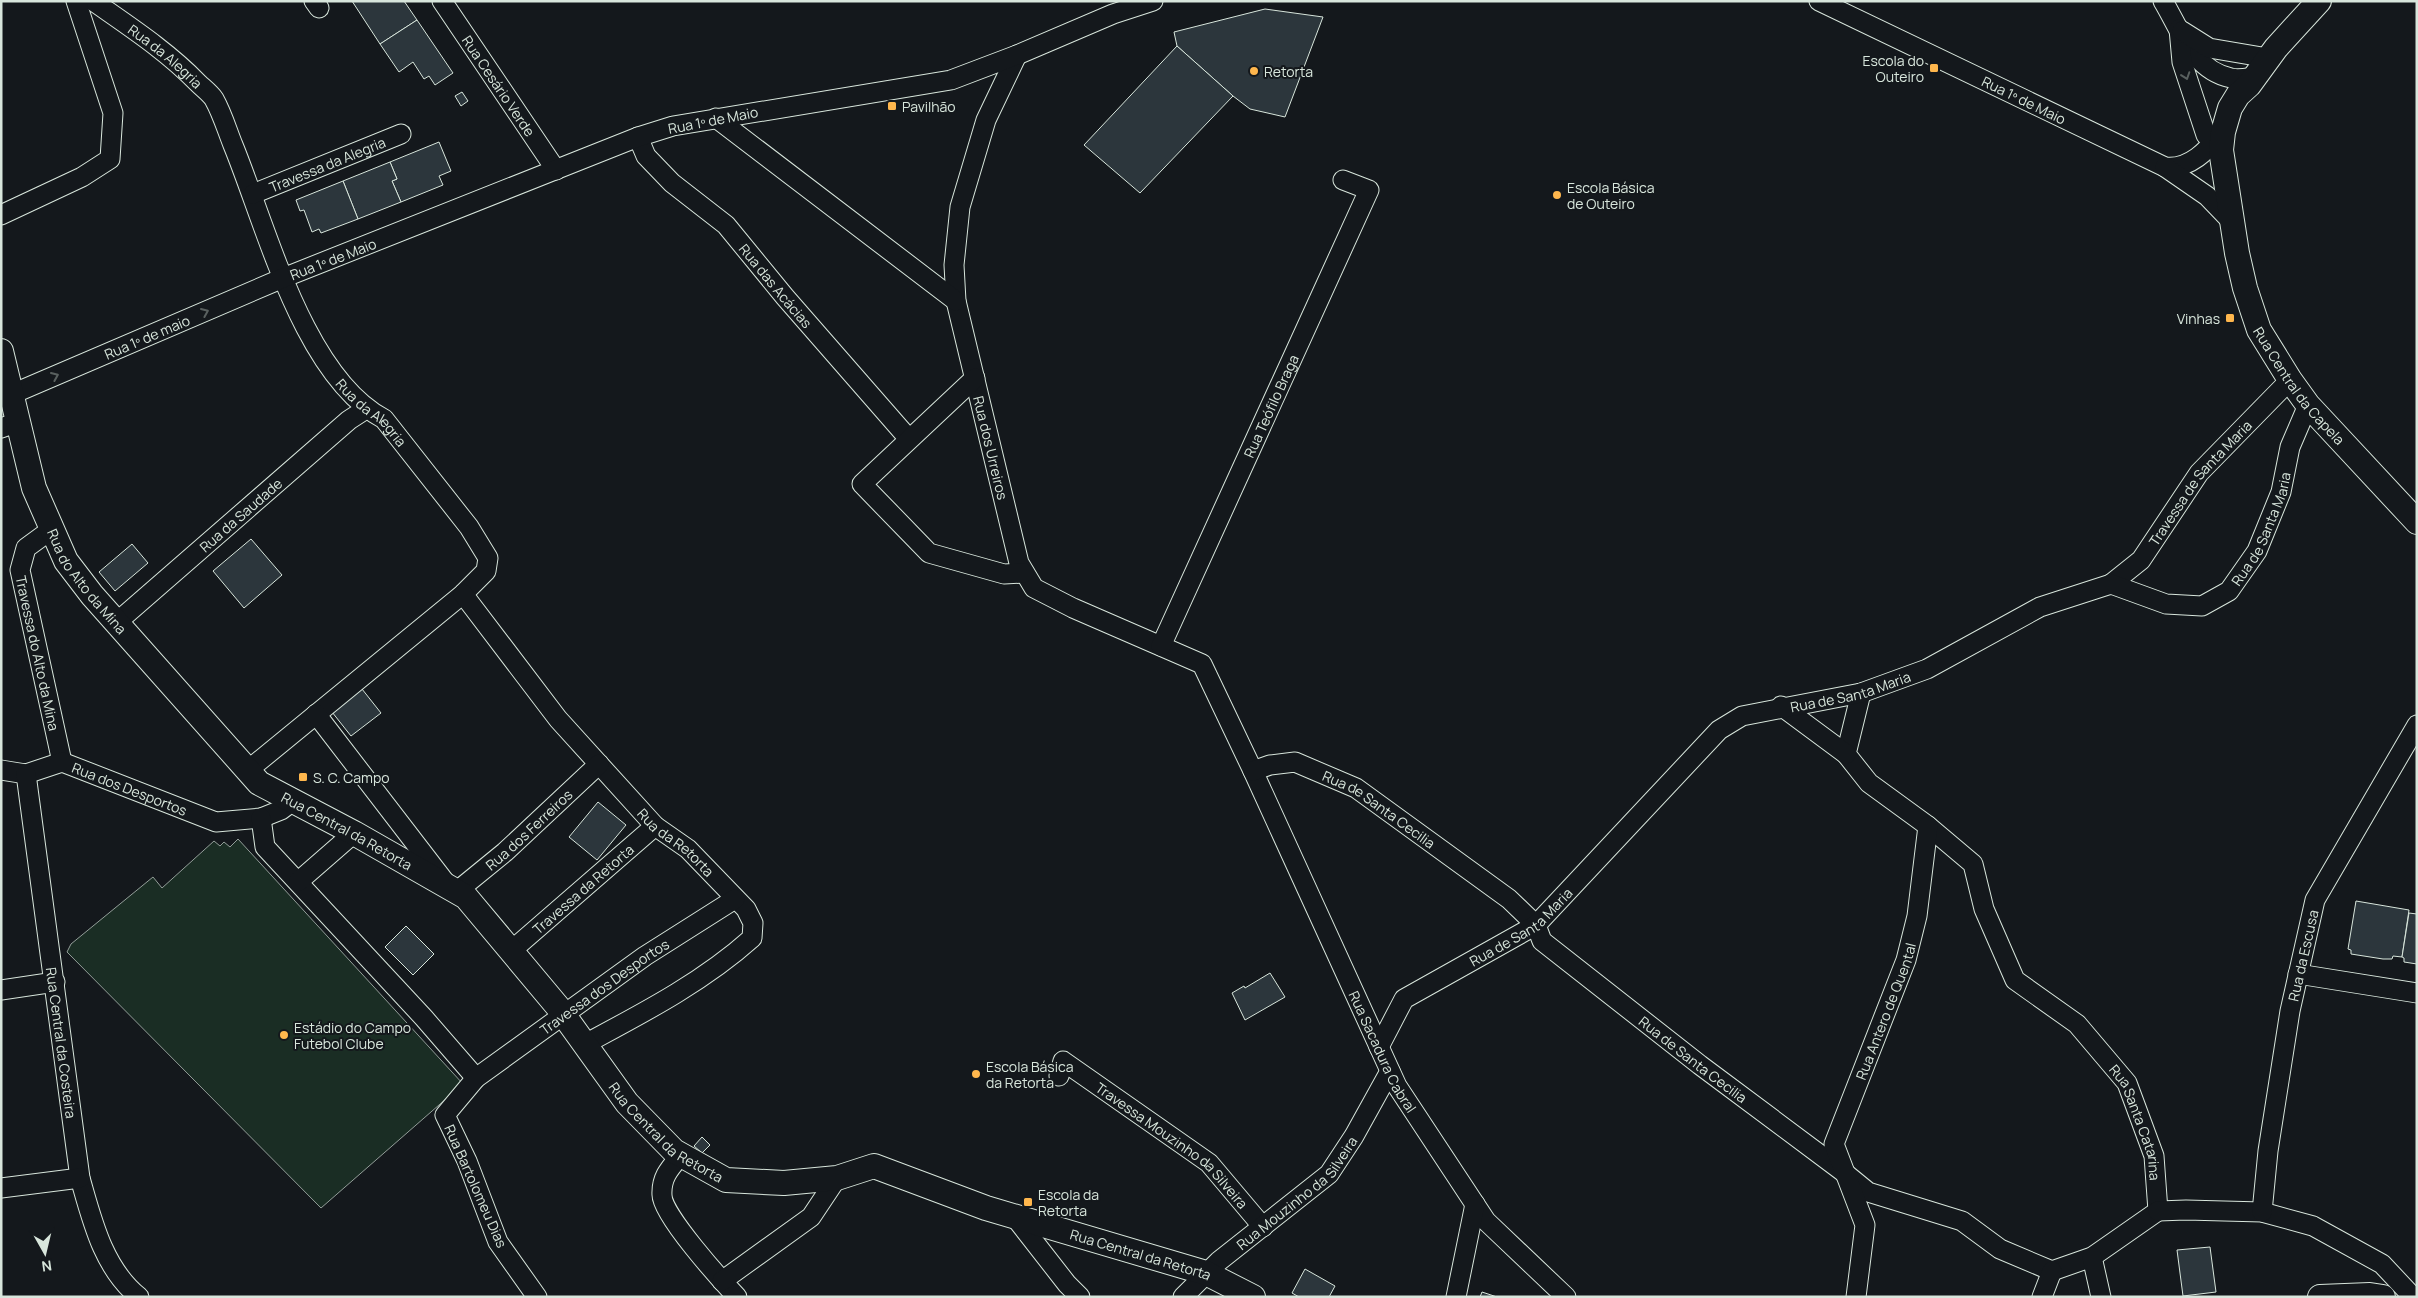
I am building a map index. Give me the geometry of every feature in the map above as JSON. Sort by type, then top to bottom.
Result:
[{"type":"street","points":[[1,214],[82,178],[110,159],[113,113],[76,1]]},
{"type":"street","name":"Rua da Alegria","points":[[93,1],[177,61],[213,99],[253,194],[291,301],[308,332],[336,375],[366,409],[384,419],[469,527],[488,558],[486,571],[463,594],[247,771]]},
{"type":"street","name":"Rua Cesário Verde","points":[[442,1],[556,170]]},
{"type":"street","name":"Rua 1º de Maio","points":[[283,278],[638,137],[673,126],[716,118],[951,80],[1017,55],[1113,14],[1153,1]]},
{"type":"street","name":"Rua 1º de Maio","points":[[1819,1],[2165,167]]},
{"type":"street","points":[[2163,1],[2192,53],[2202,65],[2232,79],[2252,81]]},
{"type":"street","points":[[2216,158],[2230,108],[2238,95],[2319,1]]},
{"type":"street","points":[[2179,29],[2182,62],[2216,158]]},
{"type":"street","points":[[2179,29],[2188,37],[2208,48],[2268,58]]},
{"type":"street","name":"Rua dos Urreiros","points":[[1017,55],[986,120],[960,207],[954,265],[956,301],[1019,563],[1034,588],[1202,664],[1253,771]]},
{"type":"street","points":[[2165,167],[2182,166],[2216,158],[2238,134],[2252,81]]},
{"type":"street","points":[[716,118],[956,301]]},
{"type":"street","name":"Travessa da Alegria","points":[[253,194],[401,134]]},
{"type":"street","name":"Rua das Acácias","points":[[638,137],[646,156],[672,183],[726,225],[785,297],[910,439]]},
{"type":"street","points":[[2165,167],[2216,158]]},
{"type":"street","name":"Rua Central da Capela","points":[[2216,158],[2232,222],[2245,288],[2259,330],[2308,405],[2417,522]]},
{"type":"street","name":"Rua Teófilo Braga","points":[[1160,646],[1369,190],[1343,180]]},
{"type":"street","name":"Rua 1º de maio","points":[[10,395],[283,278]]},
{"type":"street","name":"Rua do Alto da Mina","points":[[1,351],[10,395],[10,425],[34,488],[66,562],[116,623],[247,771]]},
{"type":"street","points":[[975,378],[862,484],[929,553],[1004,574],[1024,573]]},
{"type":"street","name":"Travessa de Santa Maria","points":[[2111,584],[2141,560],[2199,473],[2290,380]]},
{"type":"street","name":"Rua de Santa Maria","points":[[1379,1047],[1404,999],[1536,926],[1719,730],[1742,716],[1781,706],[1861,693],[1927,669],[2040,607],[2111,584],[2166,604],[2202,606],[2229,591],[2257,551],[2281,492],[2290,447],[2308,405]]},
{"type":"street","name":"Rua da Saudade","points":[[116,623],[349,420],[366,409]]},
{"type":"street","name":"Travessa do Alto da Mina","points":[[52,529],[26,548],[20,570],[62,762]]},
{"type":"street","name":"Rua da Retorta","points":[[463,594],[558,719],[655,826],[688,849],[746,910],[753,923],[752,938],[737,951],[682,990],[585,1044]]},
{"type":"street","points":[[1846,754],[1861,693]]},
{"type":"street","points":[[1781,706],[1846,754],[1869,783],[1928,826]]},
{"type":"street","name":"Rua Central da Retorta","points":[[316,714],[452,890]]},
{"type":"street","name":"Rua da Escusa","points":[[2262,1212],[2268,1151],[2298,974],[2315,900],[2417,725]]},
{"type":"street","name":"Rua dos Desportos","points":[[1,770],[26,774],[62,762],[216,822],[260,818],[281,810],[292,801]]},
{"type":"street","name":"Rua de Santa Cecilia","points":[[1253,771],[1270,764],[1295,762],[1356,788],[1509,899],[1536,926],[1542,941],[1700,1065],[1868,1192],[1962,1222],[2000,1249],[2052,1271]]},
{"type":"street","name":"Rua dos Ferreiros","points":[[452,890],[505,852],[599,764]]},
{"type":"street","name":"Rua Central da Retorta","points":[[247,771],[259,784],[354,833],[466,897],[564,1014],[627,1103],[674,1151],[726,1180],[784,1183],[837,1178],[874,1166],[986,1208],[1206,1274],[1253,1297]]},
{"type":"street","name":"Rua Sacadura Cabral","points":[[1253,771],[1396,1086],[1486,1220],[1566,1297]]},
{"type":"street","name":"Rua Central da Costeira","points":[[26,774],[80,1178],[95,1230],[111,1265],[138,1297]]},
{"type":"street","points":[[260,818],[265,847],[299,881],[476,1078]]},
{"type":"street","name":"Travessa da Retorta","points":[[512,951],[655,826]]},
{"type":"street","name":"Rua Antero de Quental","points":[[1856,1297],[1865,1225],[1834,1144],[1906,960],[1917,916],[1928,826]]},
{"type":"street","name":"Rua Santa Catarina","points":[[1928,826],[1973,864],[1984,909],[2015,980],[2077,1024],[2127,1083],[2154,1156],[2158,1211]]},
{"type":"street","points":[[299,881],[354,833]]},
{"type":"street","name":"Travessa dos Desportos","points":[[476,1078],[644,956],[735,899]]},
{"type":"street","points":[[2298,974],[2417,993]]},
{"type":"street","points":[[1,990],[55,982]]},
{"type":"street","name":"Travessa Mouzinho da Silveira","points":[[1059,1076],[1063,1061],[1209,1163],[1263,1227]]},
{"type":"street","name":"Rua Mouzinho da Silveira","points":[[1183,1297],[1206,1274],[1329,1174],[1354,1136],[1390,1071]]},
{"type":"street","name":"Rua Bartolomeu Dias","points":[[476,1078],[445,1115],[467,1161],[498,1242],[537,1297]]},
{"type":"street","points":[[681,1155],[664,1175],[661,1197],[671,1217],[737,1297]]},
{"type":"street","points":[[1,1188],[80,1178]]},
{"type":"street","points":[[722,1281],[810,1217],[837,1178]]},
{"type":"street","points":[[1456,1297],[1475,1204]]},
{"type":"street","points":[[2042,1297],[2052,1271],[2092,1257],[2158,1211],[2186,1210],[2262,1212],[2313,1226],[2382,1264],[2413,1297]]},
{"type":"street","points":[[1014,1216],[1067,1284],[1080,1297]]},
{"type":"street","points":[[2092,1257],[2101,1297]]},
{"type":"street","points":[[2320,1297],[2370,1295],[2383,1297]]},
{"type":"green space","name":"Estádio do Campo Futebol Clube","points":[[238,839],[463,1084],[321,1208],[67,952],[71,944],[153,877],[162,888],[214,841],[220,846],[224,842],[230,847]]},
{"type":"building","points":[[352,1],[404,1],[417,20],[380,44]]},
{"type":"building","name":"Retorta","points":[[1265,9],[1323,17],[1285,117],[1250,109],[1233,96],[1177,46],[1174,32]]},
{"type":"building","points":[[417,20],[453,73],[435,85],[429,76],[424,79],[413,62],[399,72],[380,44]]},
{"type":"building","name":"Retorta","points":[[1177,46],[1233,96],[1140,193],[1084,145]]},
{"type":"building","points":[[462,92],[468,101],[461,106],[455,96]]},
{"type":"building","points":[[439,142],[451,171],[439,176],[443,185],[401,202],[392,181],[397,179],[390,162]]},
{"type":"building","points":[[390,162],[397,179],[392,181],[401,202],[358,219],[343,181]]},
{"type":"building","points":[[343,181],[358,219],[321,233],[319,229],[312,232],[304,210],[300,211],[296,200]]},
{"type":"building","points":[[251,539],[282,575],[244,608],[213,571]]},
{"type":"building","points":[[132,544],[148,563],[115,591],[99,572]]},
{"type":"building","points":[[362,689],[381,713],[351,736],[332,712]]},
{"type":"building","points":[[598,802],[626,825],[597,860],[569,837]]},
{"type":"building","points":[[2356,901],[2409,910],[2402,957],[2393,956],[2392,959],[2383,959],[2351,954],[2351,950],[2348,949]]},
{"type":"building","points":[[2409,913],[2417,914],[2417,964],[2404,962],[2402,957]]},
{"type":"building","points":[[406,926],[434,954],[413,975],[385,947]]},
{"type":"building","points":[[1270,973],[1285,997],[1245,1020],[1232,993],[1244,986],[1245,988]]},
{"type":"building","points":[[702,1137],[710,1145],[702,1153],[694,1146]]},
{"type":"building","points":[[2210,1247],[2216,1292],[2183,1296],[2177,1250]]},
{"type":"building","points":[[1305,1269],[1335,1286],[1329,1297],[1299,1297],[1292,1293]]},
{"type":"building","points":[[1482,1292],[1497,1297],[1480,1297]]},
{"type":"place","name":"Escola do Outeiro","points":[[1934,68]]},
{"type":"place","name":"Retorta","points":[[1254,71]]},
{"type":"place","name":"Pavilhão","points":[[892,106]]},
{"type":"place","name":"Escola Básica de Outeiro","points":[[1557,195]]},
{"type":"place","name":"Vinhas","points":[[2230,318]]},
{"type":"place","name":"S. C. Campo","points":[[303,777]]},
{"type":"place","name":"Estádio do Campo Futebol Clube","points":[[284,1035]]},
{"type":"place","name":"Escola Básica da Retorta","points":[[976,1074]]},
{"type":"place","name":"Escola da Retorta","points":[[1028,1202]]}]
